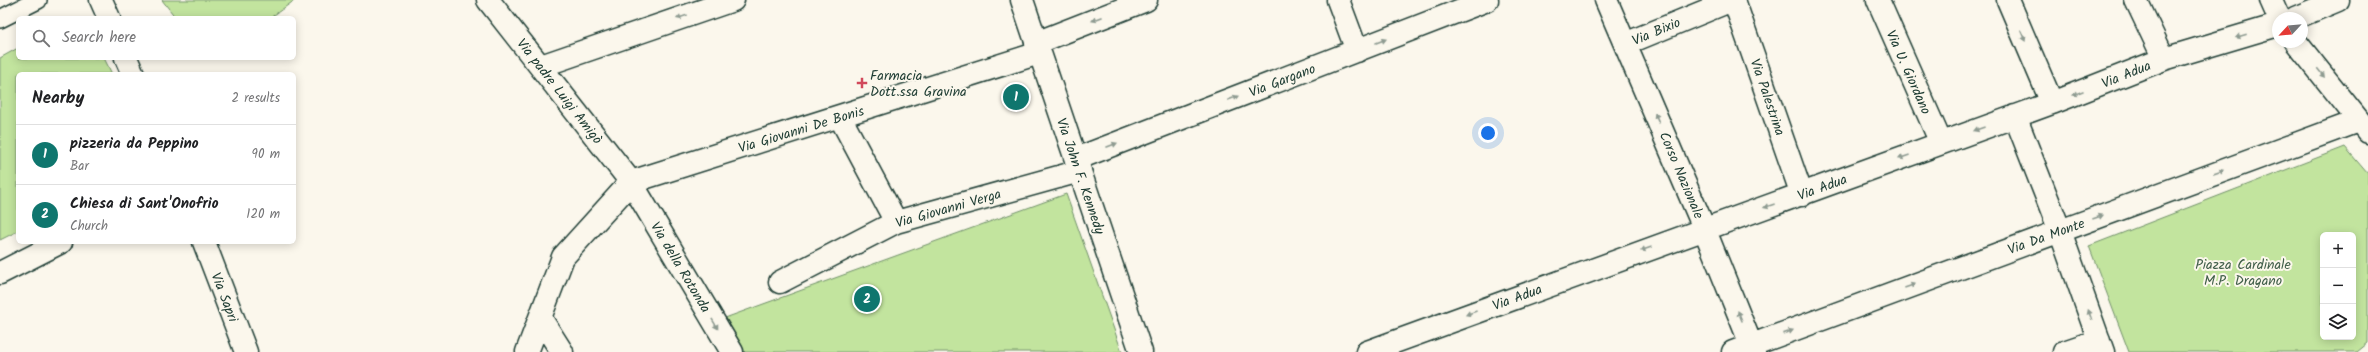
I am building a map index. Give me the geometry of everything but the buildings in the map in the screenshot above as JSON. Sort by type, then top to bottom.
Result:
[{"type":"street","points":[[101,0],[108,16]]},
{"type":"street","name":"Via padre Luigi Amigò","points":[[488,0],[631,182]]},
{"type":"street","points":[[541,66],[732,0]]},
{"type":"street","name":"Via John F. Kennedy","points":[[1022,0],[1141,352]]},
{"type":"street","name":"Via Giovanni De Bonis","points":[[631,182],[840,117],[1037,48],[1146,0]]},
{"type":"street","points":[[1338,0],[1356,51]]},
{"type":"street","name":"Via Gargano","points":[[1078,165],[1356,51],[1488,0]]},
{"type":"street","name":"Corso Nazionale","points":[[1606,0],[1704,228],[1746,350]]},
{"type":"street","name":"Via Bixio","points":[[1625,44],[1733,0]]},
{"type":"street","name":"Via Palestrina","points":[[1733,0],[1802,195]]},
{"type":"street","name":"Via U. Giordano","points":[[1878,0],[1941,143]]},
{"type":"street","points":[[2008,0],[2052,103]]},
{"type":"street","points":[[2136,0],[2164,59]]},
{"type":"street","points":[[2271,0],[2277,12]]},
{"type":"street","points":[[2308,13],[2338,0]]},
{"type":"street","name":"Via Adua","points":[[1367,352],[1704,228],[1802,195],[2052,103],[2164,59],[2272,27]]},
{"type":"street","points":[[2301,48],[2363,127]]},
{"type":"street","points":[[127,60],[132,72]]},
{"type":"street","points":[[2015,116],[2060,231],[2101,346],[2064,352]]},
{"type":"street","points":[[840,117],[896,222]]},
{"type":"street","name":"Via Da Monte","points":[[1746,350],[2060,231],[2363,127]]},
{"type":"street","name":"Via Giovanni Verga","points":[[780,282],[896,222],[1078,165]]},
{"type":"street","points":[[527,352],[541,319],[563,257],[631,182]]},
{"type":"street","name":"Via della Rotonda","points":[[631,182],[732,352]]},
{"type":"street","points":[[0,273],[56,244]]},
{"type":"street","name":"Via Sapri","points":[[205,244],[246,352]]},
{"type":"street","points":[[541,319],[562,352]]},
{"type":"lane","points":[[0,19],[38,0]]},
{"type":"green space","points":[[162,0],[295,0],[273,16],[174,16]]},
{"type":"green space","points":[[16,49],[16,60],[105,60],[111,72],[16,72],[16,232],[0,240],[0,58]]},
{"type":"green space","name":"Piazza Cardinale M.P. Dragano","points":[[2345,147],[2368,174],[2368,343],[2357,352],[2129,352],[2089,246]]},
{"type":"green space","points":[[1066,194],[1122,352],[742,352],[725,318]]},
{"type":"place","name":"Farmacia Dott.ssa Gravina","points":[[862,83]]},
{"type":"place","name":"pizzeria da Peppino","points":[[1016,97]]},
{"type":"place","name":"Chiesa di Sant'Onofrio","points":[[867,299]]}]
